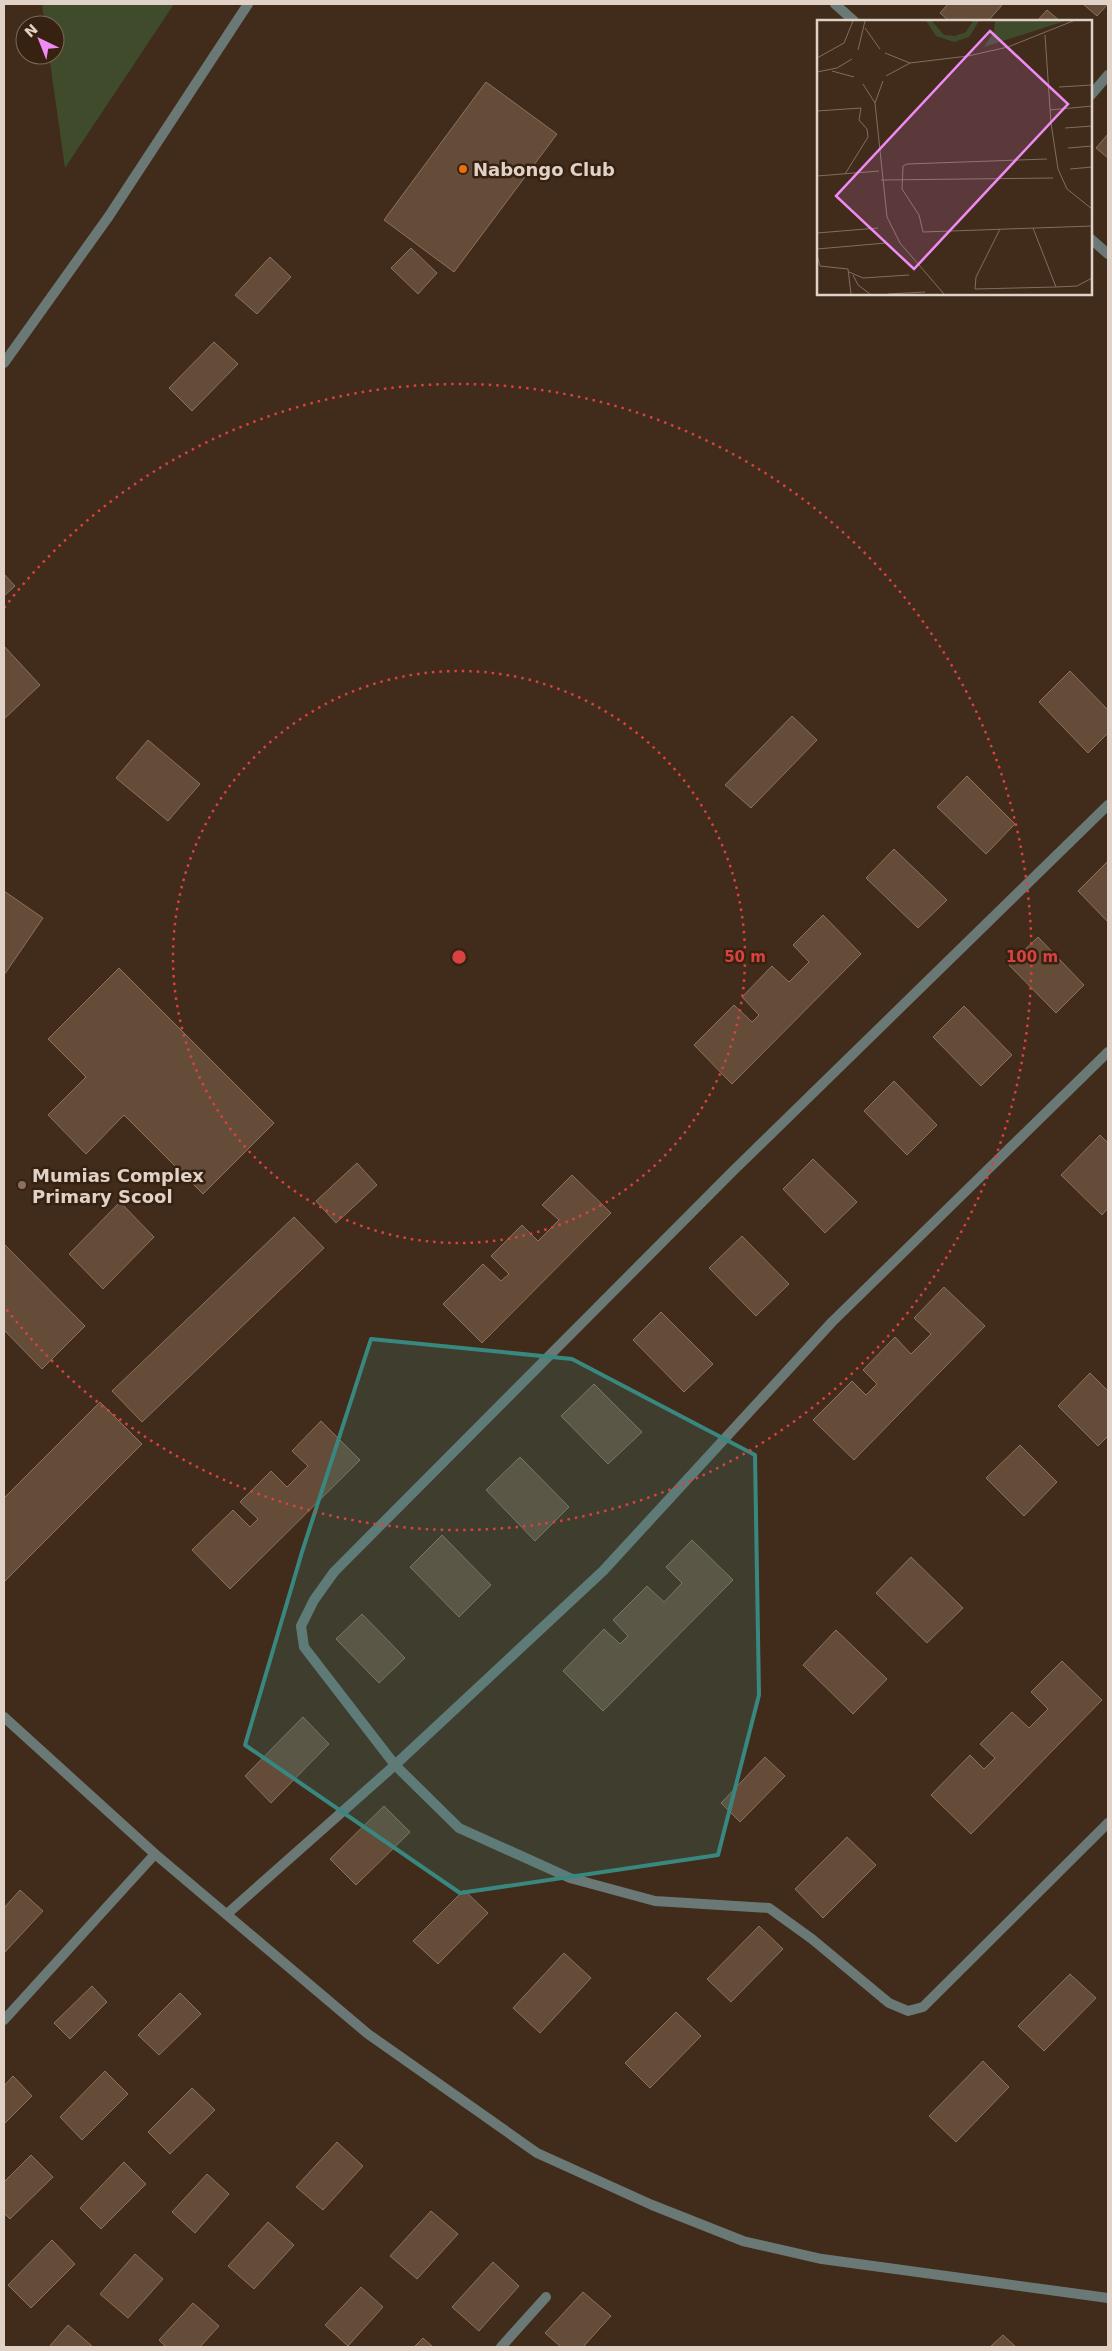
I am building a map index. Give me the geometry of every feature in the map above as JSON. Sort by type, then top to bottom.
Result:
[{"type":"street","points":[[4,363],[109,216],[248,4]]},
{"type":"street","points":[[835,4],[853,20]]},
{"type":"street","points":[[1092,94],[1108,75]]},
{"type":"street","points":[[1092,240],[1108,254]]},
{"type":"street","points":[[1108,805],[719,1186],[334,1572],[314,1600],[300,1626],[304,1647],[396,1765],[459,1828],[570,1878],[655,1901],[768,1908],[812,1939],[889,2004],[908,2011],[922,2007],[1108,1822]]},
{"type":"street","points":[[227,1914],[396,1765],[603,1572],[832,1322],[1108,1052]]},
{"type":"street","points":[[4,1716],[155,1854],[368,2034],[537,2153],[652,2204],[743,2241],[822,2259],[1108,2298]]},
{"type":"street","points":[[4,2020],[155,1854]]},
{"type":"street","points":[[501,2347],[546,2297]]},
{"type":"highlighted area","points":[[371,1339],[572,1359],[755,1455],[759,1695],[718,1855],[460,1893],[245,1745],[302,1552]]},
{"type":"green space","points":[[42,4],[174,4],[65,168],[50,65],[65,65],[65,15],[44,15]]},
{"type":"building","points":[[948,4],[1003,4],[989,20],[948,20],[940,13]]},
{"type":"building","points":[[1083,4],[1108,4],[1097,16]]},
{"type":"building","points":[[1047,10],[1059,20],[1038,20]]},
{"type":"building","points":[[486,82],[557,134],[454,272],[384,220]]},
{"type":"building","points":[[1108,134],[1108,158],[1096,148]]},
{"type":"building","points":[[411,248],[437,273],[418,294],[391,268]]},
{"type":"building","points":[[270,257],[291,277],[257,314],[235,295]]},
{"type":"building","points":[[214,342],[238,364],[192,411],[169,388]]},
{"type":"building","points":[[4,574],[15,586],[4,596]]},
{"type":"building","points":[[4,646],[40,685],[4,719]]},
{"type":"building","points":[[1070,671],[1108,710],[1108,733],[1088,753],[1039,702]]},
{"type":"building","points":[[792,716],[817,740],[751,808],[725,785]]},
{"type":"building","points":[[148,740],[200,784],[168,821],[116,778]]},
{"type":"building","points":[[967,776],[1015,824],[986,854],[937,807]]},
{"type":"building","points":[[894,849],[947,900],[918,928],[866,878]]},
{"type":"building","points":[[1108,861],[1108,922],[1078,891]]},
{"type":"building","points":[[4,891],[43,918],[4,975]]},
{"type":"building","points":[[823,915],[861,954],[732,1084],[694,1045],[734,1005],[752,1022],[759,1015],[742,997],[772,966],[789,982],[809,962],[793,945]]},
{"type":"building","points":[[1038,937],[1084,985],[1056,1013],[1009,965]]},
{"type":"building","points":[[119,968],[274,1123],[203,1194],[124,1115],[86,1154],[48,1115],[86,1077],[48,1039]]},
{"type":"building","points":[[964,1006],[1012,1055],[981,1086],[933,1037]]},
{"type":"building","points":[[894,1081],[937,1125],[907,1155],[864,1111]]},
{"type":"building","points":[[1100,1135],[1108,1143],[1108,1208],[1102,1215],[1061,1175]]},
{"type":"building","points":[[813,1159],[857,1202],[825,1233],[783,1189]]},
{"type":"building","points":[[357,1163],[377,1185],[336,1223],[316,1201]]},
{"type":"building","points":[[572,1175],[611,1213],[482,1343],[443,1304],[483,1264],[501,1281],[509,1274],[491,1256],[522,1225],[538,1241],[559,1220],[542,1205]]},
{"type":"building","points":[[120,1202],[154,1237],[103,1289],[69,1254]]},
{"type":"building","points":[[294,1217],[324,1248],[142,1422],[112,1391]]},
{"type":"building","points":[[742,1236],[789,1284],[756,1316],[709,1268]]},
{"type":"building","points":[[4,1244],[85,1326],[42,1369],[4,1330]]},
{"type":"building","points":[[944,1287],[985,1326],[854,1460],[813,1420],[852,1381],[866,1395],[877,1384],[863,1370],[895,1337],[911,1354],[931,1334],[914,1318]]},
{"type":"building","points":[[661,1312],[713,1364],[684,1392],[633,1340]]},
{"type":"building","points":[[1090,1373],[1108,1391],[1108,1436],[1098,1446],[1058,1406]]},
{"type":"building","points":[[594,1384],[642,1432],[608,1464],[561,1416]]},
{"type":"building","points":[[100,1402],[142,1444],[4,1582],[4,1498]]},
{"type":"building","points":[[321,1421],[360,1460],[230,1589],[192,1550],[233,1510],[250,1527],[258,1519],[240,1502],[271,1471],[287,1487],[308,1466],[292,1451]]},
{"type":"building","points":[[1020,1445],[1057,1482],[1024,1516],[986,1478]]},
{"type":"building","points":[[520,1457],[569,1507],[535,1541],[486,1490]]},
{"type":"building","points":[[442,1535],[491,1585],[459,1617],[410,1567]]},
{"type":"building","points":[[692,1540],[733,1580],[603,1711],[563,1671],[604,1629],[620,1644],[628,1636],[613,1620],[647,1586],[664,1602],[682,1583],[666,1567]]},
{"type":"building","points":[[911,1557],[963,1608],[927,1643],[876,1593]]},
{"type":"building","points":[[362,1614],[405,1658],[379,1683],[336,1639]]},
{"type":"building","points":[[836,1630],[887,1679],[853,1714],[803,1665]]},
{"type":"building","points":[[1062,1661],[1102,1700],[971,1834],[931,1795],[970,1755],[984,1769],[995,1758],[980,1744],[1012,1712],[1029,1728],[1048,1709],[1031,1692]]},
{"type":"building","points":[[303,1717],[329,1744],[271,1803],[245,1776]]},
{"type":"building","points":[[765,1757],[785,1776],[740,1822],[721,1803]]},
{"type":"building","points":[[384,1806],[410,1832],[356,1885],[330,1859]]},
{"type":"building","points":[[847,1837],[876,1865],[823,1918],[795,1889]]},
{"type":"building","points":[[20,1890],[43,1911],[4,1953],[4,1908]]},
{"type":"building","points":[[464,1890],[488,1913],[438,1964],[413,1941]]},
{"type":"building","points":[[759,1926],[783,1949],[731,2002],[707,1979]]},
{"type":"building","points":[[564,1953],[591,1978],[540,2033],[513,2008]]},
{"type":"building","points":[[1070,1974],[1096,1998],[1044,2051],[1018,2026]]},
{"type":"building","points":[[92,1986],[107,2002],[70,2039],[54,2023]]},
{"type":"building","points":[[180,1993],[201,2014],[159,2055],[138,2035]]},
{"type":"building","points":[[676,2012],[701,2036],[650,2088],[625,2063]]},
{"type":"building","points":[[983,2061],[1009,2087],[956,2142],[929,2116]]},
{"type":"building","points":[[105,2071],[128,2094],[82,2140],[60,2117]]},
{"type":"building","points":[[13,2076],[32,2096],[4,2124],[4,2086]]},
{"type":"building","points":[[192,2088],[215,2110],[170,2154],[148,2132]]},
{"type":"building","points":[[337,2142],[363,2166],[323,2210],[296,2187]]},
{"type":"building","points":[[31,2155],[53,2177],[10,2219],[4,2213],[4,2182]]},
{"type":"building","points":[[124,2162],[146,2184],[101,2229],[80,2208]]},
{"type":"building","points":[[207,2174],[229,2194],[195,2233],[172,2212]]},
{"type":"building","points":[[431,2211],[458,2234],[417,2279],[390,2256]]},
{"type":"building","points":[[268,2222],[294,2245],[254,2289],[228,2266]]},
{"type":"building","points":[[52,2240],[75,2264],[31,2308],[8,2285]]},
{"type":"building","points":[[135,2254],[163,2279],[128,2318],[100,2294]]},
{"type":"building","points":[[493,2262],[519,2286],[479,2331],[452,2307]]},
{"type":"building","points":[[361,2287],[383,2307],[348,2346],[325,2325]]},
{"type":"building","points":[[583,2292],[611,2316],[583,2347],[561,2347],[545,2333]]},
{"type":"building","points":[[193,2303],[219,2326],[200,2347],[166,2347],[159,2340]]},
{"type":"building","points":[[68,2325],[93,2347],[49,2347]]},
{"type":"building","points":[[1003,2335],[1016,2347],[990,2347]]},
{"type":"building","points":[[423,2338],[433,2347],[414,2347]]},
{"type":"place","name":"Nabongo Club","points":[[463,169]]},
{"type":"place","name":"Mumias Complex Primary Scool","points":[[22,1185]]}]
